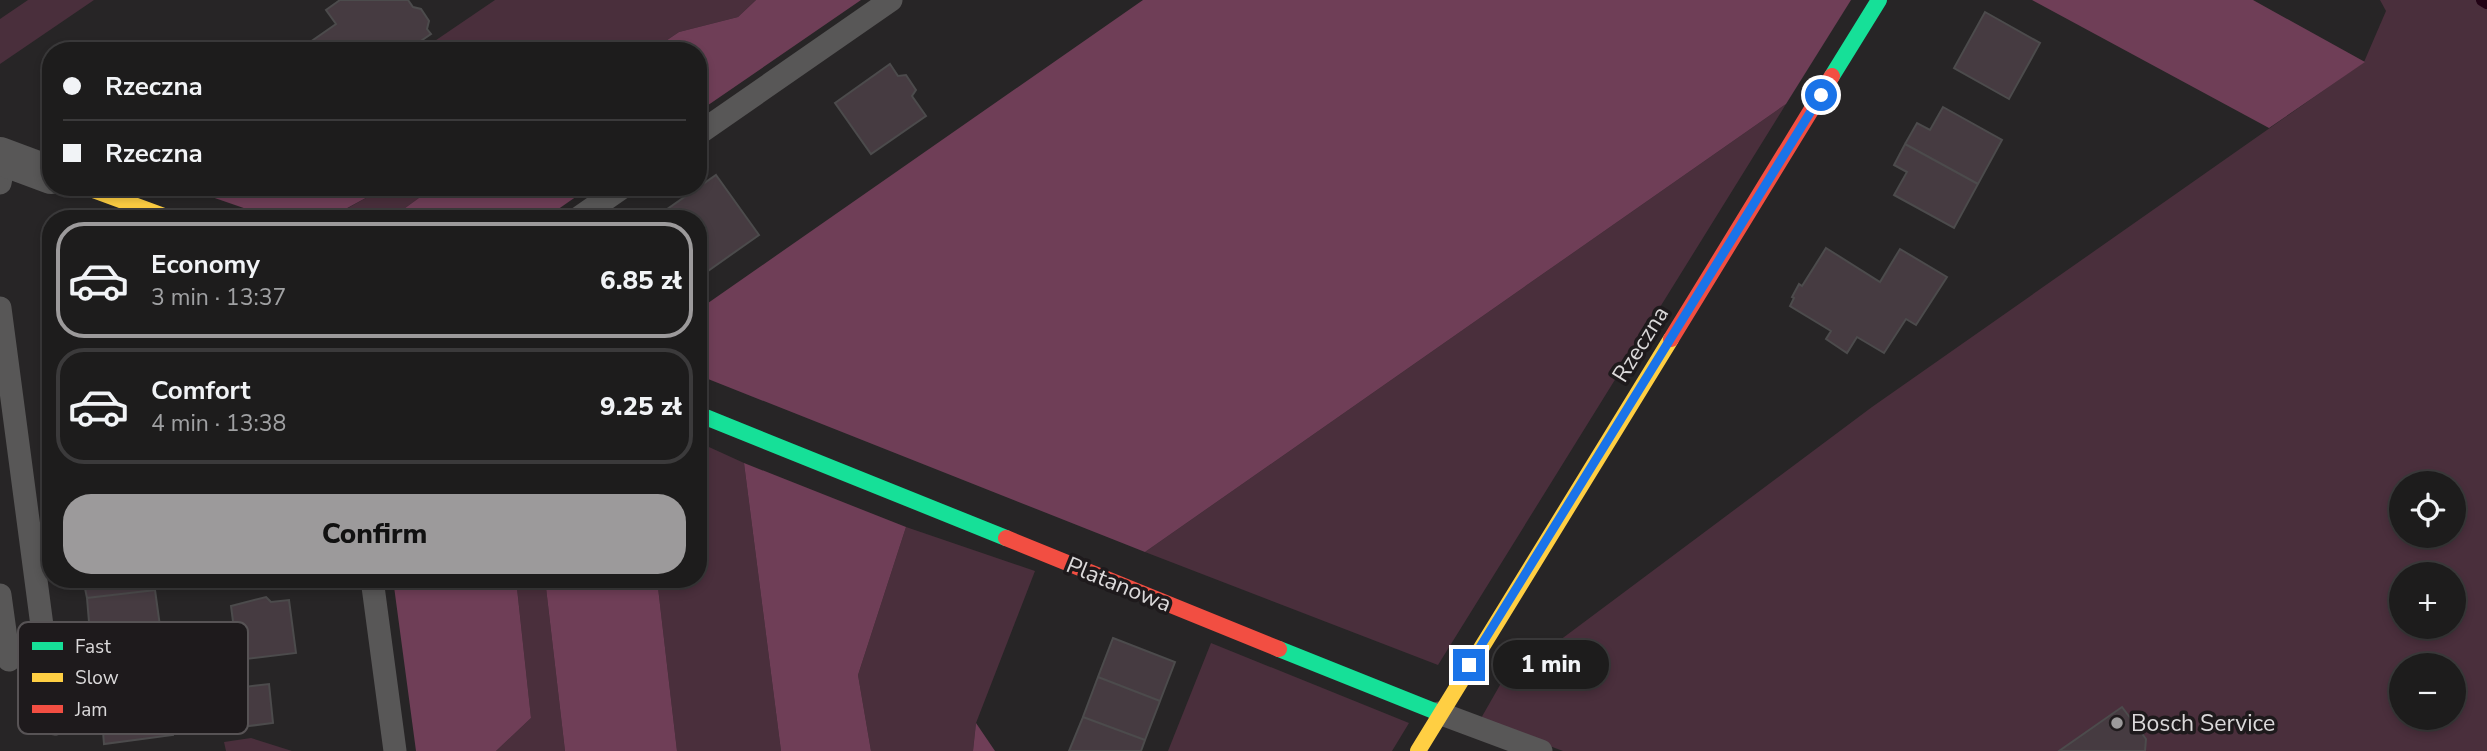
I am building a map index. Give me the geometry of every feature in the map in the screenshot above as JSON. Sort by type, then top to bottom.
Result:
[{"type":"street","name":"Rzeczna","points":[[1418,751],[1879,0]]},
{"type":"street","points":[[2,166],[42,173]]},
{"type":"street","points":[[109,196],[148,210]]},
{"type":"street","name":"Platanowa","points":[[707,418],[1440,713]]},
{"type":"lane","points":[[707,129],[891,0]]},
{"type":"lane","points":[[590,210],[610,196]]},
{"type":"lane","points":[[0,308],[42,622]]},
{"type":"lane","points":[[373,588],[395,751]]},
{"type":"lane","points":[[0,595],[9,660]]},
{"type":"lane","name":"Platanowa","points":[[1440,713],[1541,751]]},
{"type":"shaded area","points":[[28,0],[94,0],[0,64],[0,19]]},
{"type":"shaded area","points":[[495,0],[756,0],[738,17],[679,32],[664,42],[433,42]]},
{"type":"shaded area","points":[[756,0],[861,0],[707,106],[707,42],[664,42],[679,32],[738,17]]},
{"type":"shaded area","points":[[1143,0],[1851,0],[1786,104],[1145,552],[707,379],[707,304]]},
{"type":"shaded area","points":[[2032,0],[2253,0],[2365,62],[2269,128]]},
{"type":"shaded area","points":[[2380,0],[2487,0],[2487,751],[1563,751],[1480,720],[1500,685],[1872,407],[2364,62],[2386,11]]},
{"type":"shaded area","points":[[1786,104],[1438,665],[1145,552]]},
{"type":"shaded area","points":[[209,196],[369,196],[344,210],[250,210]]},
{"type":"shaded area","points":[[370,196],[422,196],[402,210],[344,210]]},
{"type":"shaded area","points":[[422,196],[577,196],[557,210],[402,210]]},
{"type":"shaded area","points":[[707,446],[744,463],[781,751],[677,751],[658,588],[707,588]]},
{"type":"shaded area","points":[[744,463],[906,527],[858,675],[871,751],[781,751]]},
{"type":"shaded area","points":[[906,527],[1035,571],[976,723],[973,751],[871,751],[858,675]]},
{"type":"shaded area","points":[[394,588],[517,588],[531,718],[496,751],[416,751]]},
{"type":"shaded area","points":[[517,588],[546,588],[565,751],[496,751],[531,718]]},
{"type":"shaded area","points":[[546,588],[658,588],[677,751],[565,751]]},
{"type":"shaded area","points":[[1211,643],[1409,723],[1392,751],[1168,751]]},
{"type":"shaded area","points":[[976,723],[995,751],[973,751]]},
{"type":"shaded area","points":[[251,738],[292,751],[226,751],[224,742]]},
{"type":"building","points":[[340,0],[408,0],[413,7],[421,9],[429,21],[427,29],[431,34],[419,42],[310,42],[336,24],[326,10]]},
{"type":"building","points":[[1985,12],[2040,43],[2009,99],[1954,68]]},
{"type":"building","points":[[890,64],[898,76],[906,75],[916,90],[912,96],[926,116],[871,154],[835,103]]},
{"type":"building","points":[[1943,107],[2002,140],[1978,184],[1905,144],[1917,123],[1930,130]]},
{"type":"building","points":[[1905,144],[1978,184],[1954,228],[1894,195],[1907,172],[1894,165]]},
{"type":"building","points":[[716,175],[759,235],[707,272],[707,210],[666,210],[686,196],[707,196],[707,181]]},
{"type":"building","points":[[1826,248],[1880,282],[1900,249],[1947,277],[1916,325],[1906,319],[1884,353],[1857,337],[1847,353],[1826,339],[1831,331],[1790,306],[1799,284],[1802,286]]},
{"type":"building","points":[[85,588],[155,588],[155,590],[87,598]]},
{"type":"building","points":[[155,590],[159,622],[89,622],[87,598]]},
{"type":"building","points":[[266,597],[271,602],[289,600],[296,653],[248,659],[248,622],[233,622],[231,606]]},
{"type":"building","points":[[1113,638],[1175,662],[1160,701],[1098,677]]},
{"type":"building","points":[[1098,677],[1160,701],[1145,740],[1083,717]]},
{"type":"building","points":[[269,684],[273,723],[248,726],[248,687]]},
{"type":"building","name":"Bosch Service","points":[[2122,707],[2146,739],[2145,751],[2059,751]]},
{"type":"building","points":[[1083,717],[1145,740],[1141,751],[1069,751]]},
{"type":"building","points":[[103,734],[173,734],[173,735],[104,744]]},
{"type":"waterway","points":[[2482,0],[2487,3]]},
{"type":"traffic: fast","points":[[1832,76],[1879,0]]},
{"type":"traffic: fast","points":[[707,418],[1006,538]]},
{"type":"traffic: fast","points":[[1279,649],[1439,713]]},
{"type":"traffic: slow","points":[[109,196],[148,210]]},
{"type":"traffic: slow","points":[[1418,751],[1671,339]]},
{"type":"traffic: jam","points":[[1671,339],[1832,76]]},
{"type":"traffic: jam","points":[[1006,538],[1279,649]]},
{"type":"place","name":"Bosch Service","points":[[2117,723]]},
{"type":"route","points":[[1469,665],[1821,95]]}]
